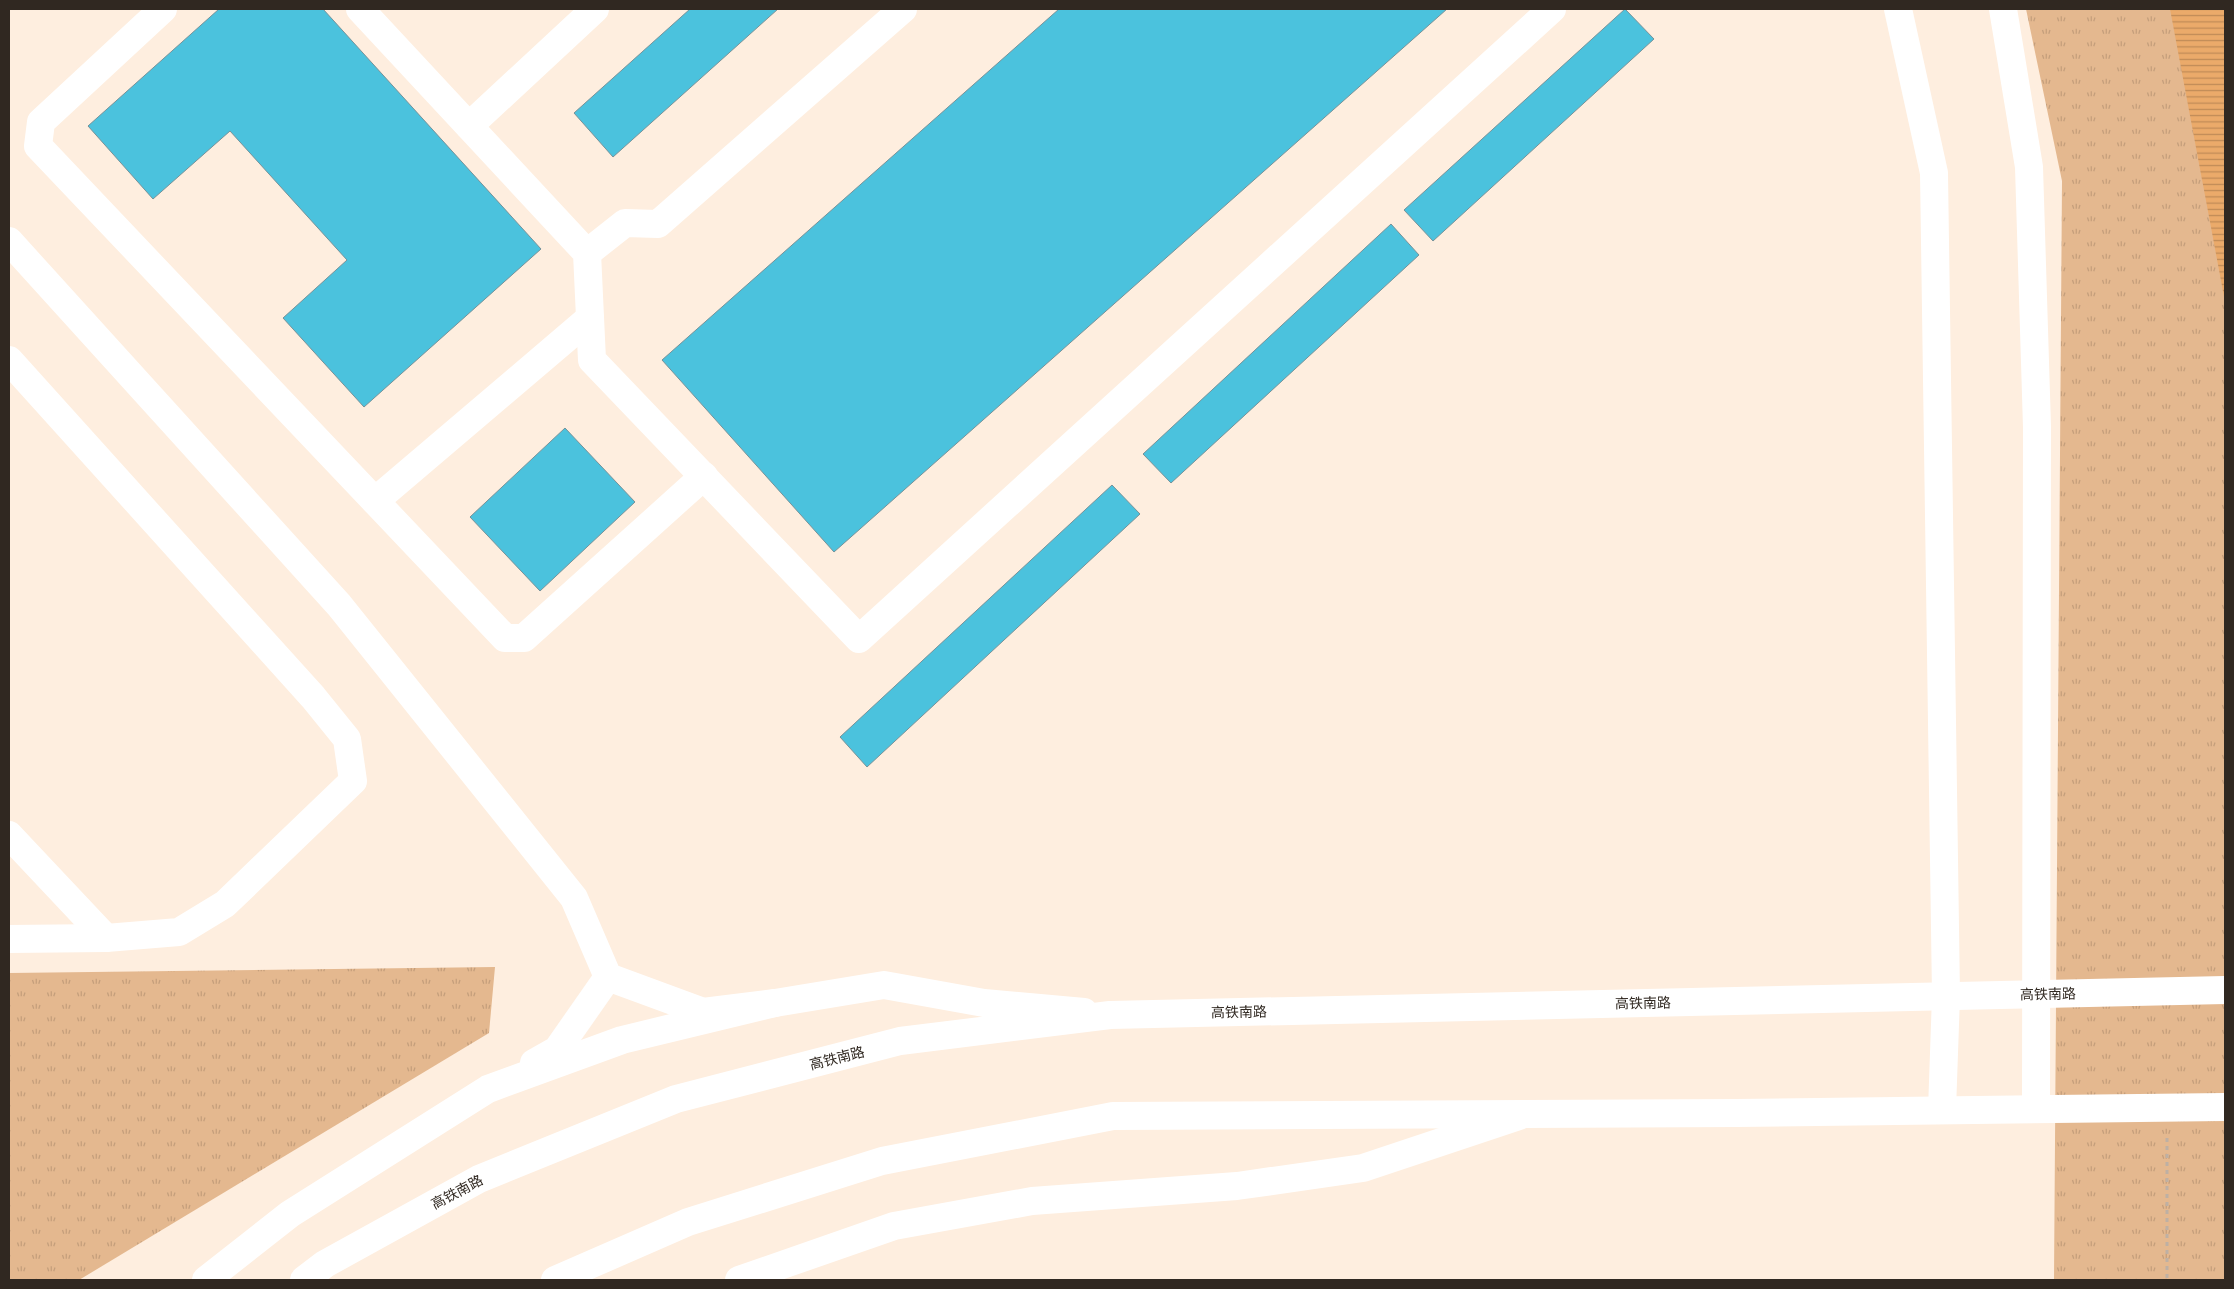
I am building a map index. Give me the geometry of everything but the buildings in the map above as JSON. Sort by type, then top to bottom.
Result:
[{"type":"main road","points":[[163,9],[41,122],[38,146],[505,638],[524,638],[704,476]]},
{"type":"main road","points":[[360,9],[587,254],[592,360],[859,639],[1552,9]]},
{"type":"main road","points":[[469,126],[595,9]]},
{"type":"main road","points":[[587,254],[625,223],[658,224],[903,9]]},
{"type":"main road","points":[[1898,9],[1934,173],[1946,996],[1942,1110]]},
{"type":"main road","points":[[2003,9],[2030,167],[2037,427],[2036,1109]]},
{"type":"main road","points":[[9,241],[339,605],[574,898],[608,977],[703,1012],[775,1003],[884,985],[984,1004],[1110,1015]]},
{"type":"main road","points":[[375,501],[590,318]]},
{"type":"main road","points":[[9,360],[313,697],[347,738],[353,781],[225,904],[179,932],[106,938],[9,939]]},
{"type":"main road","points":[[9,835],[106,938]]},
{"type":"main road","points":[[206,1280],[290,1214],[488,1089],[557,1050],[608,977]]},
{"type":"main road","name":"高铁南路","points":[[304,1280],[325,1264],[479,1179],[676,1099],[900,1041],[1110,1015],[2225,990]]},
{"type":"main road","points":[[488,1089],[622,1040],[775,1003]]},
{"type":"main road","points":[[555,1280],[688,1222],[882,1161],[1113,1116],[2225,1107]]},
{"type":"main road","points":[[740,1280],[894,1226],[1032,1201],[1237,1186],[1363,1168],[1525,1114]]},
{"type":"path","points":[[2166,1108],[2167,1280]]},
{"type":"green space","points":[[2026,9],[2225,9],[2225,1280],[2054,1280],[2062,181]]},
{"type":"green space","points":[[495,967],[489,1033],[79,1280],[9,1280],[9,973]]},
{"type":"shaded area","points":[[2170,9],[2225,9],[2225,302]]}]
